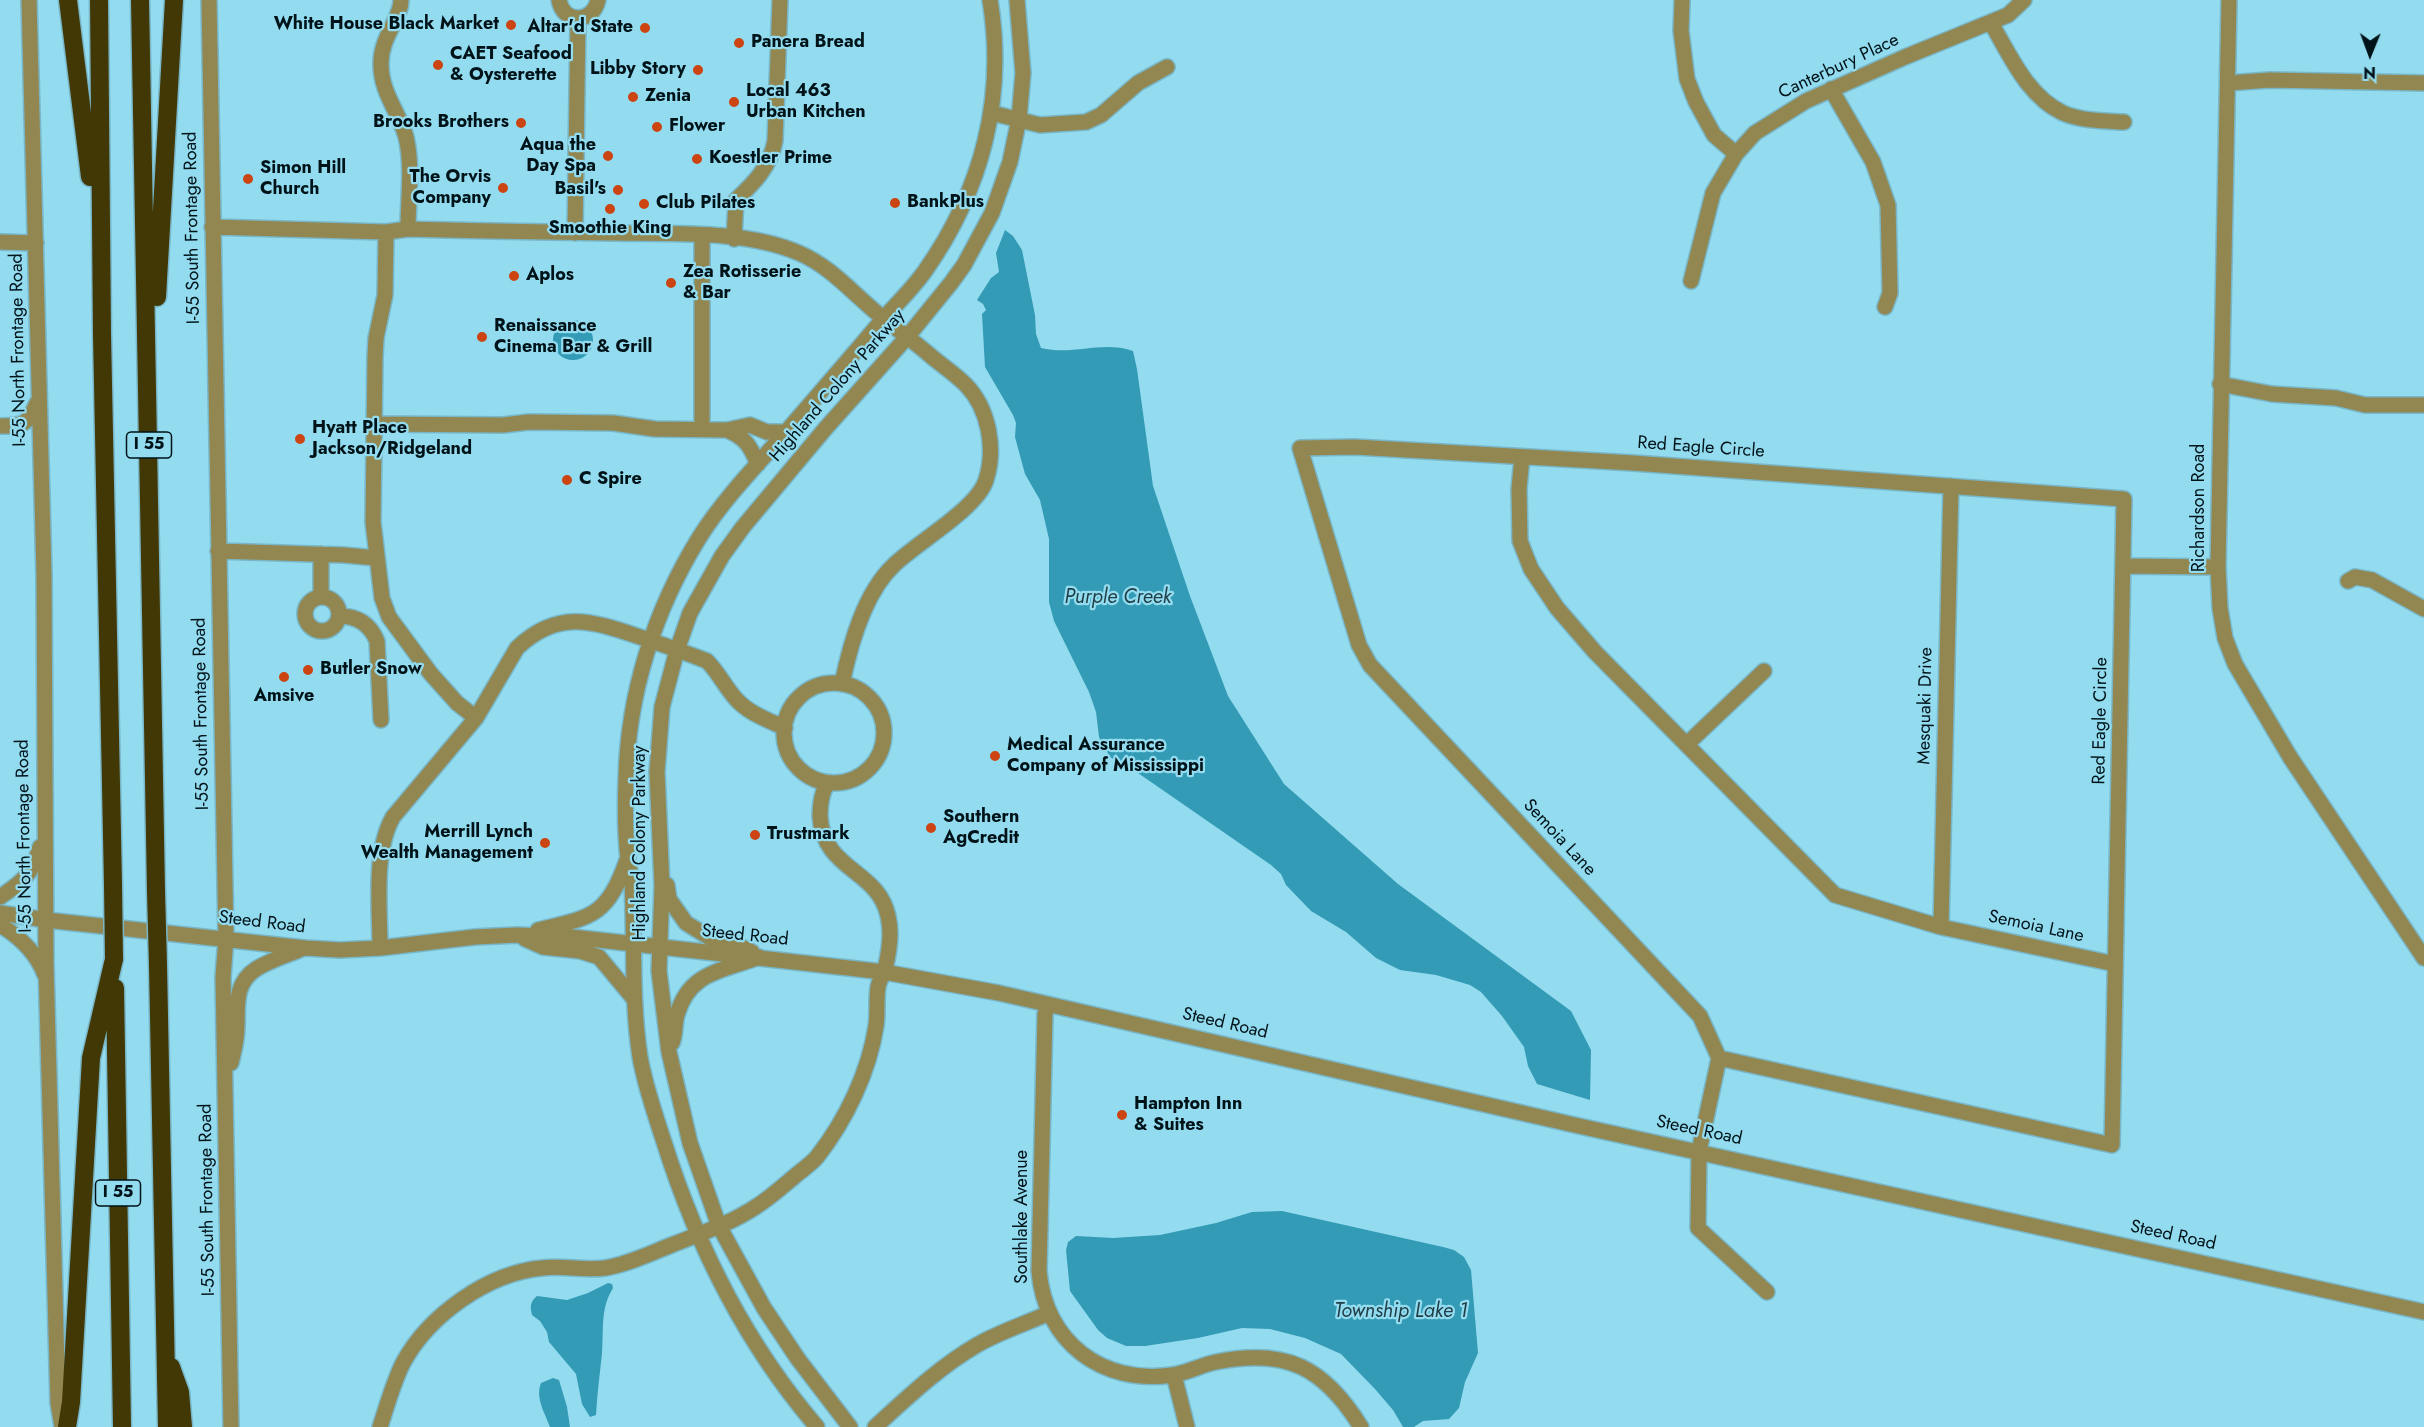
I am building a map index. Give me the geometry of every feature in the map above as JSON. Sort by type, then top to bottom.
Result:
[{"type":"highway","points":[[68,0],[87,146],[102,334]]},
{"type":"highway","name":"I 55","points":[[99,0],[102,334],[122,1427]]},
{"type":"highway","name":"I 55","points":[[140,0],[167,1427]]},
{"type":"highway","points":[[149,473],[159,242],[174,0]]},
{"type":"highway","points":[[67,1427],[71,1402],[91,1058],[114,959]]},
{"type":"highway","points":[[165,1350],[180,1392],[183,1427]]},
{"type":"street","name":"I-55 North Frontage Road","points":[[29,0],[44,575],[44,829],[47,978],[57,1381],[62,1427]]},
{"type":"street","name":"I-55 South Frontage Road","points":[[208,0],[226,938],[223,977],[231,1427]]},
{"type":"street","points":[[401,0],[401,7],[384,42],[380,61],[384,90],[392,108],[401,120],[408,151],[408,229]]},
{"type":"street","points":[[558,0],[567,15],[578,18],[590,15],[595,10],[598,0]]},
{"type":"street","points":[[734,238],[733,221],[736,200],[757,180],[770,159],[775,141],[780,0]]},
{"type":"street","name":"Highland Colony Parkway","points":[[817,1427],[795,1401],[758,1349],[727,1298],[697,1235],[678,1187],[652,1107],[641,1060],[634,999],[632,879],[628,857],[626,783],[628,744],[635,697],[650,641],[667,597],[701,535],[758,464],[923,275],[948,236],[970,189],[992,113],[996,82],[996,53],[990,0]]},
{"type":"street","name":"Highland Colony Parkway","points":[[850,1427],[798,1359],[770,1317],[719,1226],[690,1143],[669,1052],[659,971],[661,859],[657,772],[662,707],[676,650],[690,613],[722,556],[742,527],[908,336],[951,283],[979,239],[1004,181],[1016,140],[1023,73],[1017,0]]},
{"type":"street","points":[[1682,0],[1681,31],[1687,79],[1696,102],[1714,135],[1736,154]]},
{"type":"street","name":"Canterbury Place","points":[[1691,281],[1713,193],[1736,154],[1755,133],[1806,101],[1831,89],[2008,15],[2024,0]]},
{"type":"street","name":"Richardson Road","points":[[2229,0],[2218,567],[2223,628],[2235,664],[2290,757],[2424,958]]},
{"type":"street","points":[[575,233],[578,18]]},
{"type":"street","points":[[1991,22],[2037,96],[2064,114],[2093,120],[2124,122]]},
{"type":"street","points":[[992,113],[1040,125],[1086,122],[1101,115],[1138,83],[1167,67]]},
{"type":"street","points":[[2228,83],[2270,80],[2424,83]]},
{"type":"street","points":[[1831,89],[1873,162],[1888,204],[1890,293],[1885,308]]},
{"type":"street","points":[[212,227],[386,232],[408,229],[702,234],[779,246],[815,261],[830,271],[883,319],[908,336],[967,386],[985,415],[991,448],[986,482],[966,508],[892,566],[881,582],[864,610],[849,652],[842,684]]},
{"type":"street","points":[[386,232],[385,295],[376,338],[374,424],[373,522],[382,598],[389,617],[442,688],[476,718]]},
{"type":"street","points":[[702,234],[702,429]]},
{"type":"street","points":[[0,242],[36,243]]},
{"type":"street","points":[[2220,384],[2272,394],[2336,399],[2365,405],[2424,405]]},
{"type":"street","points":[[0,426],[24,424],[30,420],[39,398]]},
{"type":"street","points":[[374,424],[613,423],[655,429],[727,430],[750,425],[767,432],[786,432]]},
{"type":"street","points":[[727,430],[741,436],[752,450],[758,464]]},
{"type":"street","points":[[0,432],[25,434],[40,454]]},
{"type":"street","name":"Red Eagle Circle","points":[[1355,447],[2124,499],[2112,1145],[1719,1058]]},
{"type":"street","name":"Semoia Lane","points":[[1355,447],[1300,448],[1359,645],[1370,665],[1700,1016],[1719,1058]]},
{"type":"street","points":[[1522,457],[1519,489],[1520,541],[1531,569],[1557,608],[1595,652],[1688,744],[1764,671]]},
{"type":"street","name":"Mesquaki Drive","points":[[1941,927],[1951,486]]},
{"type":"street","points":[[218,551],[376,558]]},
{"type":"street","points":[[321,554],[321,597]]},
{"type":"street","points":[[2123,566],[2218,567]]},
{"type":"street","points":[[2348,581],[2355,577],[2372,580],[2424,609]]},
{"type":"street","points":[[321,597],[337,605],[339,616],[330,630],[319,632],[309,626],[304,615],[311,600],[321,597]]},
{"type":"street","points":[[339,616],[353,616],[359,619],[371,630],[377,641],[381,720]]},
{"type":"street","points":[[380,948],[380,849],[387,827],[476,718],[516,648],[546,628],[557,624],[586,621],[707,661],[719,672],[734,698],[785,728]]},
{"type":"street","points":[[842,684],[863,692],[879,707],[883,724],[882,750],[873,767],[865,774],[845,783],[827,784],[805,774],[790,760],[784,738],[785,728],[790,707],[805,692],[824,685],[842,684]]},
{"type":"street","name":"Semoia Lane","points":[[1688,744],[1835,895],[1941,927],[2115,964]]},
{"type":"street","points":[[380,1427],[403,1364],[424,1333],[459,1302],[521,1271],[543,1268],[605,1268],[629,1262],[719,1226],[755,1208],[815,1159],[841,1124],[870,1053],[877,1024],[878,984],[884,972],[889,937],[888,917],[881,896],[869,882],[848,868],[829,849],[821,825],[820,810],[822,793],[827,784]]},
{"type":"street","points":[[0,897],[17,886],[34,867],[44,829]]},
{"type":"street","points":[[517,935],[577,922],[595,914],[609,900],[620,881],[628,857]]},
{"type":"street","points":[[661,859],[669,899],[686,923],[710,938],[729,941],[760,956]]},
{"type":"street","name":"Steed Road","points":[[0,913],[305,948],[340,950],[380,948],[475,937],[517,935],[572,937],[760,956],[884,972],[999,993],[2424,1312]]},
{"type":"street","points":[[0,925],[19,937],[42,967],[47,978]]},
{"type":"street","points":[[517,935],[543,947],[580,951],[599,957],[634,999]]},
{"type":"street","points":[[226,1086],[237,1038],[236,1002],[239,990],[248,976],[257,968],[305,948]]},
{"type":"street","points":[[669,1052],[675,1036],[677,1016],[686,996],[698,981],[715,970],[737,966],[760,956]]},
{"type":"street","name":"Southlake Avenue","points":[[1048,1005],[1045,1025],[1039,1261],[1043,1298],[1049,1313],[1067,1341],[1103,1367],[1140,1375],[1174,1375],[1234,1359],[1263,1357],[1288,1362],[1306,1368],[1335,1391],[1361,1427]]},
{"type":"street","points":[[1719,1058],[1699,1151],[1698,1228],[1767,1292]]},
{"type":"street","points":[[875,1427],[965,1352],[1049,1313]]},
{"type":"street","points":[[1174,1375],[1187,1427]]},
{"type":"water","name":"Purple Creek","points":[[1005,230],[1013,236],[1022,250],[1035,315],[1036,334],[1041,348],[1065,350],[1110,347],[1133,351],[1153,486],[1190,596],[1228,696],[1284,784],[1398,884],[1571,1011],[1591,1050],[1590,1100],[1537,1084],[1528,1066],[1524,1047],[1481,992],[1470,985],[1436,975],[1400,970],[1376,958],[1346,932],[1311,911],[1286,885],[1281,874],[1271,865],[1138,773],[1110,757],[1099,737],[1096,712],[1089,692],[1054,621],[1049,602],[1049,539],[1040,500],[1025,474],[1015,437],[1016,423],[985,367],[982,314],[986,310],[977,300],[991,278],[999,272],[996,253]]},
{"type":"water","points":[[573,320],[587,326],[593,340],[587,354],[573,360],[559,354],[553,340],[559,326]]},
{"type":"water","name":"Township Lake 1","points":[[1282,1211],[1443,1247],[1454,1250],[1464,1257],[1471,1270],[1478,1353],[1465,1382],[1459,1408],[1449,1419],[1423,1421],[1414,1427],[1403,1427],[1393,1410],[1341,1354],[1305,1338],[1270,1329],[1242,1328],[1198,1338],[1145,1346],[1126,1346],[1107,1338],[1098,1330],[1070,1291],[1066,1250],[1068,1242],[1076,1236],[1113,1238],[1160,1235],[1216,1223],[1252,1212]]},
{"type":"water","points":[[608,1283],[612,1284],[613,1288],[604,1311],[596,1415],[590,1417],[582,1404],[576,1374],[549,1342],[547,1332],[540,1321],[532,1315],[531,1304],[537,1296],[567,1300]]},
{"type":"water","points":[[553,1378],[559,1380],[570,1427],[550,1427],[541,1405],[539,1389],[541,1383]]},
{"type":"place","name":"White House Black Market","points":[[511,25]]},
{"type":"place","name":"Altar'd State","points":[[645,28]]},
{"type":"place","name":"Panera Bread","points":[[739,43]]},
{"type":"place","name":"CAET Seafood & Oysterette","points":[[438,65]]},
{"type":"place","name":"Libby Story","points":[[698,70]]},
{"type":"place","name":"Zenia","points":[[633,97]]},
{"type":"place","name":"Local 463 Urban Kitchen","points":[[734,102]]},
{"type":"place","name":"Brooks Brothers","points":[[521,123]]},
{"type":"place","name":"Flower","points":[[657,127]]},
{"type":"place","name":"Aqua the Day Spa","points":[[608,156]]},
{"type":"place","name":"Koestler Prime","points":[[697,159]]},
{"type":"place","name":"Simon Hill Church","points":[[248,179]]},
{"type":"place","name":"The Orvis Company","points":[[503,188]]},
{"type":"place","name":"Basil's","points":[[618,190]]},
{"type":"place","name":"BankPlus","points":[[895,203]]},
{"type":"place","name":"Club Pilates","points":[[644,204]]},
{"type":"place","name":"Smoothie King","points":[[610,209]]},
{"type":"place","name":"Aplos","points":[[514,276]]},
{"type":"place","name":"Zea Rotisserie & Bar","points":[[671,283]]},
{"type":"place","name":"Renaissance Cinema Bar & Grill","points":[[482,337]]},
{"type":"place","name":"Hyatt Place Jackson/Ridgeland","points":[[300,439]]},
{"type":"place","name":"C Spire","points":[[567,480]]},
{"type":"place","name":"Butler Snow","points":[[308,670]]},
{"type":"place","name":"Amsive","points":[[284,677]]},
{"type":"place","name":"Medical Assurance Company of Mississippi","points":[[995,756]]},
{"type":"place","name":"Southern AgCredit","points":[[931,828]]},
{"type":"place","name":"Trustmark","points":[[755,835]]},
{"type":"place","name":"Merrill Lynch Wealth Management","points":[[545,843]]},
{"type":"place","name":"Hampton Inn & Suites","points":[[1122,1115]]}]
